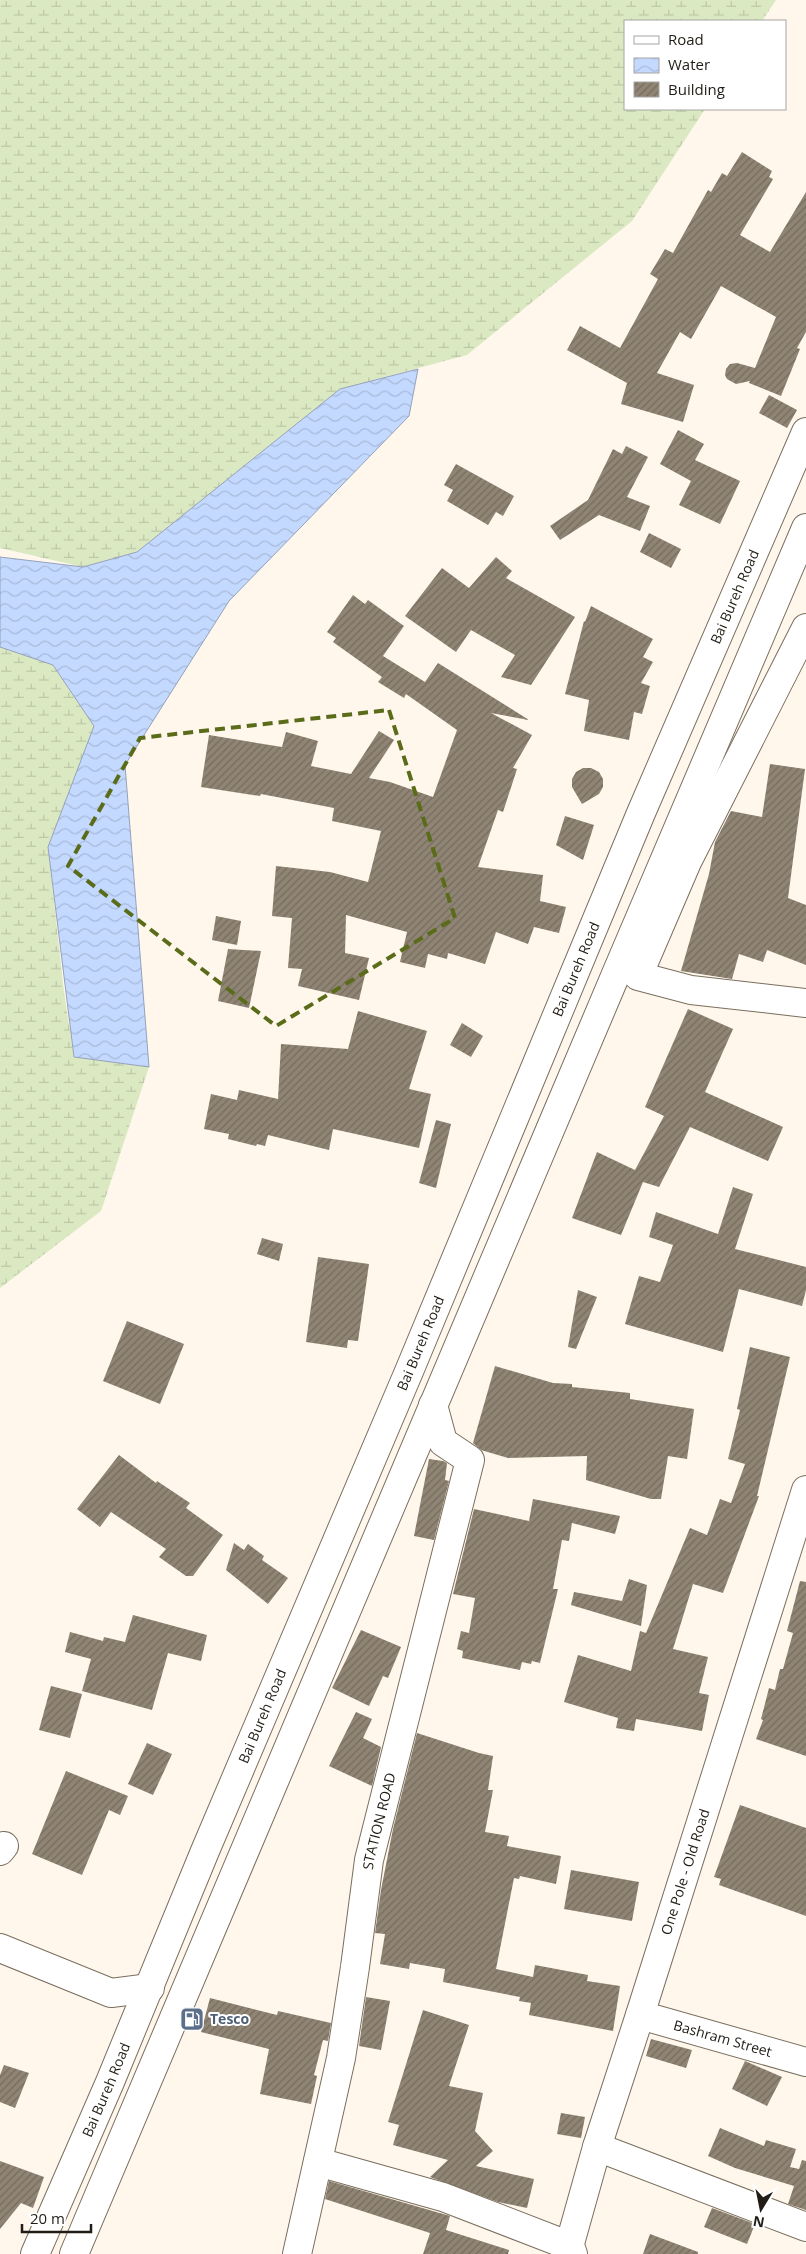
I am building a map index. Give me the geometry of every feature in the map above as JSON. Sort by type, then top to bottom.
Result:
[{"type":"main road","name":"Bai Bureh Road","points":[[35,2254],[150,1988],[205,1851],[410,1369],[641,813],[806,432]]},
{"type":"main road","points":[[74,2254],[229,1894],[433,1405],[806,528]]},
{"type":"main road","points":[[806,628],[687,862],[638,976],[691,990],[806,1003]]},
{"type":"main road","name":"STATION ROAD","points":[[297,2254],[341,2058],[369,1860],[470,1460],[443,1442],[433,1405]]},
{"type":"main road","name":"One Pole - Old Road","points":[[570,2251],[597,2147],[806,1490]]},
{"type":"main road","points":[[0,1948],[111,1994],[150,1988]]},
{"type":"main road","name":"Bashram Street","points":[[640,2015],[806,2062]]},
{"type":"main road","points":[[597,2147],[806,2227]]},
{"type":"main road","points":[[318,2162],[443,2197],[570,2251]]},
{"type":"highlighted area","points":[[389,710],[455,918],[276,1026],[68,866],[140,738]]},
{"type":"green space","points":[[0,0],[776,0],[763,20],[624,20],[624,110],[704,110],[632,221],[467,355],[340,389],[137,552],[83,567],[0,548]]},
{"type":"green space","points":[[0,647],[53,665],[94,726],[48,847],[64,992],[74,1057],[149,1067],[101,1211],[0,1288]]},
{"type":"water","points":[[418,369],[409,416],[229,601],[125,765],[149,1067],[74,1057],[48,847],[94,726],[53,665],[0,647],[0,557],[83,567],[137,552],[340,389]]},
{"type":"building","points":[[742,152],[772,171],[769,177],[773,179],[740,235],[770,252],[806,192],[806,332],[797,348],[800,349],[781,396],[749,383],[750,381],[736,384],[727,379],[725,375],[726,369],[730,364],[737,363],[755,368],[776,317],[721,286],[691,339],[680,332],[657,373],[694,385],[683,422],[621,404],[627,383],[567,350],[580,326],[620,348],[658,279],[650,274],[665,249],[673,253],[708,190],[711,192],[722,173],[727,176]]},
{"type":"building","points":[[769,395],[797,410],[787,428],[759,413]]},
{"type":"building","points":[[678,430],[704,444],[695,460],[740,481],[720,524],[679,505],[691,481],[660,464]]},
{"type":"building","points":[[626,446],[648,457],[627,497],[650,506],[640,531],[599,515],[560,540],[550,526],[588,500],[613,449],[622,454]]},
{"type":"building","points":[[456,464],[514,496],[503,516],[496,512],[488,525],[447,501],[453,490],[444,485]]},
{"type":"building","points":[[649,533],[681,549],[671,568],[640,552]]},
{"type":"building","points":[[496,557],[512,571],[506,578],[575,617],[531,685],[501,677],[515,655],[471,630],[456,652],[405,616],[442,568],[469,588]]},
{"type":"building","points":[[353,595],[365,604],[368,600],[404,626],[383,656],[425,682],[438,663],[529,720],[491,713],[532,735],[513,768],[517,769],[503,812],[498,810],[478,867],[543,875],[540,901],[566,907],[559,933],[534,927],[528,944],[496,932],[485,964],[448,953],[447,959],[428,954],[425,968],[400,962],[407,932],[346,915],[345,953],[369,958],[359,1000],[298,986],[302,969],[288,968],[292,918],[272,916],[276,866],[330,872],[368,882],[381,831],[332,821],[334,808],[261,794],[260,796],[201,787],[209,735],[282,747],[286,732],[318,741],[311,766],[351,774],[379,731],[394,740],[369,778],[390,782],[433,797],[457,730],[406,694],[404,698],[378,682],[382,677],[333,642],[336,638],[327,632]]},
{"type":"building","points":[[591,606],[653,639],[643,657],[653,662],[641,683],[650,686],[642,714],[634,712],[629,740],[584,731],[589,700],[565,694],[584,621]]},
{"type":"building","points":[[770,764],[805,769],[788,898],[806,905],[806,965],[767,950],[763,962],[739,954],[732,979],[681,971],[709,874],[715,842],[731,811],[762,817]]},
{"type":"building","points":[[583,768],[591,768],[599,772],[603,779],[603,787],[599,794],[582,804],[572,787],[572,779],[576,772]]},
{"type":"building","points":[[565,816],[594,825],[583,860],[556,845]]},
{"type":"building","points":[[216,916],[241,921],[237,945],[212,940]]},
{"type":"building","points":[[228,949],[261,951],[249,1008],[218,1001]]},
{"type":"building","points":[[688,1009],[733,1029],[705,1092],[783,1127],[768,1161],[690,1127],[659,1187],[643,1182],[621,1235],[572,1218],[597,1152],[635,1170],[664,1116],[645,1107]]},
{"type":"building","points":[[358,1011],[427,1031],[409,1089],[431,1094],[419,1148],[333,1129],[329,1150],[268,1135],[265,1146],[257,1144],[256,1146],[228,1139],[229,1134],[204,1129],[211,1094],[237,1100],[239,1090],[278,1099],[281,1044],[348,1049]]},
{"type":"building","points":[[462,1023],[483,1036],[471,1057],[450,1045]]},
{"type":"building","points":[[436,1120],[451,1124],[436,1188],[419,1183]]},
{"type":"building","points":[[733,1187],[753,1194],[735,1249],[806,1267],[806,1290],[802,1306],[739,1289],[723,1352],[625,1324],[639,1276],[660,1282],[673,1245],[649,1237],[656,1212],[718,1234]]},
{"type":"building","points":[[262,1238],[283,1244],[279,1261],[257,1254]]},
{"type":"building","points":[[318,1257],[369,1264],[358,1341],[348,1340],[347,1348],[306,1342]]},
{"type":"building","points":[[578,1290],[597,1297],[576,1349],[568,1347]]},
{"type":"building","points":[[127,1321],[184,1344],[160,1404],[103,1381]]},
{"type":"building","points":[[750,1347],[790,1357],[757,1496],[759,1496],[723,1593],[693,1584],[673,1649],[708,1657],[699,1693],[709,1695],[702,1731],[636,1719],[634,1731],[616,1728],[618,1718],[564,1702],[578,1655],[631,1671],[640,1631],[646,1633],[690,1528],[707,1535],[720,1499],[731,1503],[745,1464],[728,1459],[740,1410],[737,1409]]},
{"type":"building","points":[[495,1366],[553,1383],[572,1384],[572,1387],[630,1393],[630,1399],[694,1409],[687,1459],[668,1456],[661,1499],[651,1499],[586,1480],[587,1456],[508,1458],[481,1450],[473,1443]]},
{"type":"building","points":[[119,1455],[156,1483],[157,1481],[190,1503],[186,1508],[223,1535],[193,1576],[186,1576],[159,1557],[166,1549],[111,1512],[100,1527],[77,1509]]},
{"type":"building","points":[[429,1459],[447,1463],[445,1480],[449,1481],[434,1540],[414,1536]]},
{"type":"building","points":[[533,1499],[620,1516],[615,1534],[572,1523],[569,1541],[562,1540],[553,1589],[558,1589],[540,1663],[532,1661],[531,1664],[522,1662],[520,1670],[462,1658],[463,1651],[457,1649],[461,1631],[469,1633],[475,1598],[453,1594],[474,1509],[529,1521]]},
{"type":"building","points":[[234,1543],[244,1550],[248,1544],[264,1556],[262,1560],[288,1578],[268,1604],[226,1570]]},
{"type":"building","points":[[629,1579],[647,1585],[641,1626],[571,1605],[574,1592],[622,1601]]},
{"type":"building","points":[[800,1581],[806,1582],[806,1756],[756,1739],[763,1720],[761,1719],[769,1688],[775,1690],[780,1669],[783,1669],[793,1633],[787,1631]]},
{"type":"building","points":[[133,1615],[207,1635],[201,1661],[168,1653],[152,1710],[82,1691],[91,1659],[65,1652],[70,1632],[103,1641],[104,1637],[125,1642]]},
{"type":"building","points":[[361,1630],[401,1647],[388,1678],[383,1676],[369,1706],[332,1688]]},
{"type":"building","points":[[51,1686],[82,1694],[70,1738],[39,1730]]},
{"type":"building","points":[[356,1712],[372,1719],[363,1738],[381,1747],[372,1786],[329,1766]]},
{"type":"building","points":[[417,1733],[493,1756],[488,1790],[493,1790],[485,1832],[509,1836],[507,1846],[561,1856],[556,1884],[520,1876],[519,1879],[514,1878],[496,1969],[533,1977],[535,1965],[588,1975],[587,1981],[620,1986],[613,2031],[529,2015],[531,2003],[519,2001],[520,1997],[443,1982],[445,1969],[410,1963],[409,1969],[380,1964],[385,1934],[375,1933],[381,1890],[393,1829]]},
{"type":"building","points":[[147,1743],[172,1754],[153,1795],[128,1784]]},
{"type":"building","points":[[66,1771],[128,1796],[120,1815],[109,1810],[82,1875],[32,1854]]},
{"type":"building","points":[[740,1805],[806,1828],[806,1916],[719,1885],[721,1879],[714,1877]]},
{"type":"building","points":[[571,1870],[639,1882],[632,1921],[564,1909]]},
{"type":"building","points":[[366,1997],[390,2001],[381,2050],[359,2046]]},
{"type":"building","points":[[210,1998],[277,2015],[278,2011],[331,2023],[328,2041],[323,2040],[314,2075],[317,2076],[311,2104],[260,2094],[269,2049],[201,2032]]},
{"type":"building","points":[[423,2010],[469,2025],[449,2086],[483,2093],[475,2131],[493,2151],[476,2166],[534,2179],[527,2208],[498,2202],[430,2177],[448,2160],[393,2145],[399,2125],[388,2122]]},
{"type":"building","points":[[651,2039],[692,2050],[686,2068],[646,2056]]},
{"type":"building","points":[[745,2061],[782,2077],[767,2106],[732,2089]]},
{"type":"building","points":[[4,2065],[29,2073],[15,2108],[0,2102],[0,2075]]},
{"type":"building","points":[[561,2113],[585,2117],[581,2138],[557,2134]]},
{"type":"building","points":[[720,2128],[764,2146],[766,2140],[796,2149],[790,2167],[799,2169],[802,2160],[806,2161],[806,2210],[788,2204],[794,2186],[735,2168],[708,2156]]},
{"type":"building","points":[[0,2161],[44,2177],[33,2208],[21,2203],[0,2229]]},
{"type":"building","points":[[329,2181],[450,2216],[446,2230],[509,2250],[508,2254],[423,2254],[430,2233],[325,2199]]},
{"type":"building","points":[[712,2208],[755,2224],[747,2244],[704,2227]]},
{"type":"building","points":[[650,2234],[698,2252],[698,2254],[643,2254]]},
{"type":"place","name":"Tesco","points":[[192,2019]]}]
